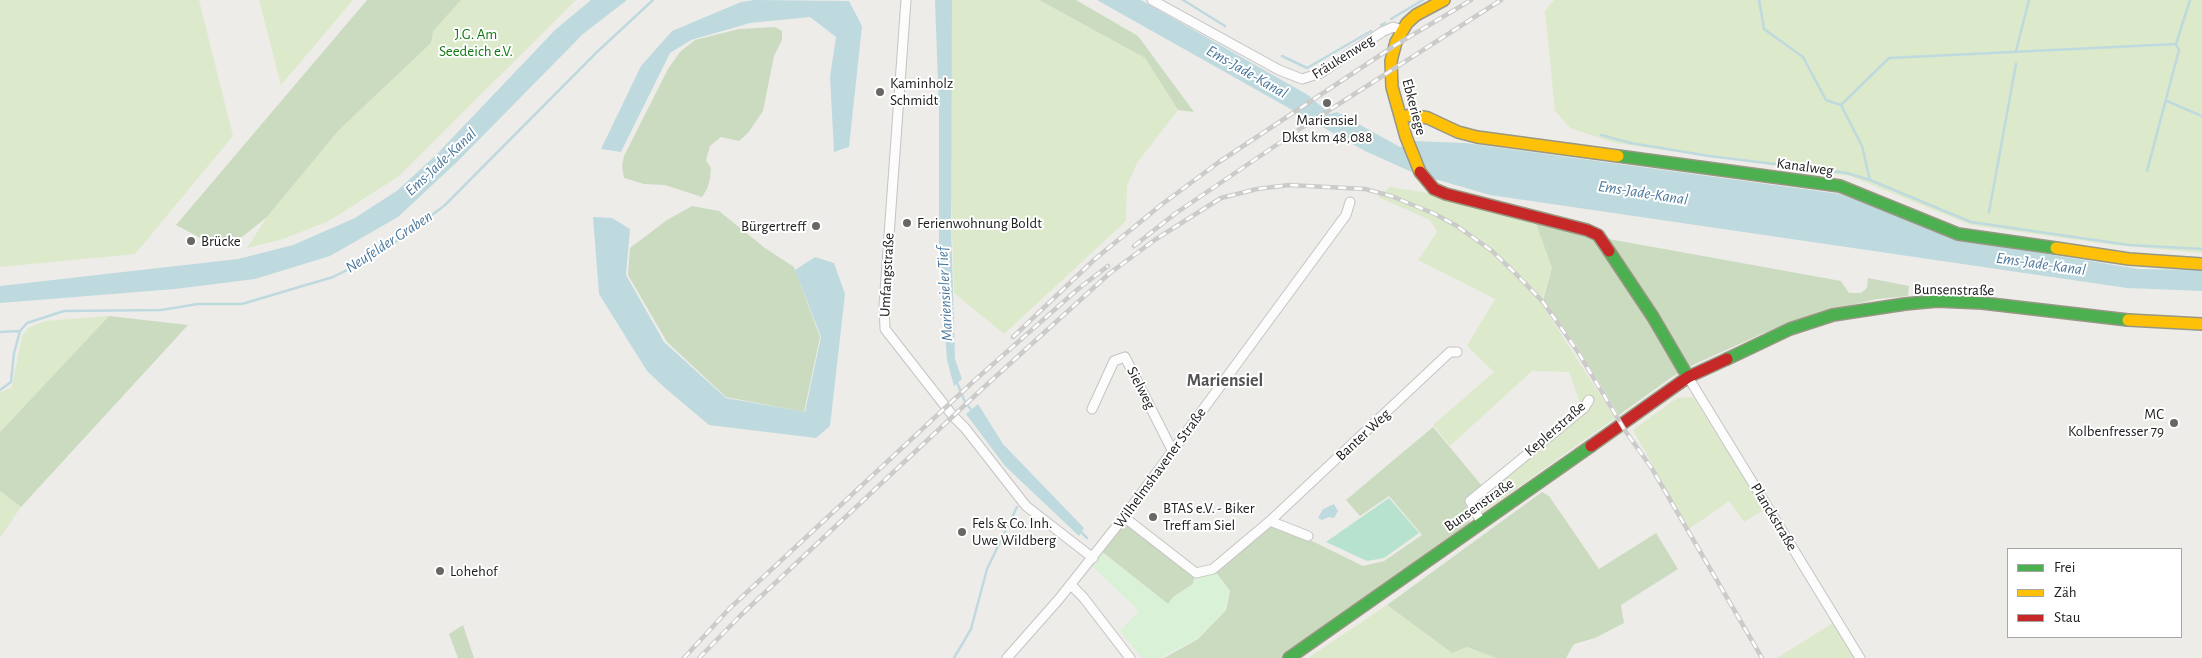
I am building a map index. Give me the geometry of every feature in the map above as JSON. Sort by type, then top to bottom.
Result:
[{"type":"street","name":"Umfangstraße","points":[[906,0],[884,305],[885,329],[1015,494],[1045,522],[1093,558]]},
{"type":"street","name":"Fräukenweg","points":[[1152,0],[1279,70],[1302,79],[1311,78],[1321,73],[1382,32],[1393,27],[1402,30]]},
{"type":"street","name":"Ebkeriege","points":[[1444,0],[1416,15],[1402,30],[1394,46],[1390,71],[1406,137],[1418,171],[1427,183],[1446,194],[1587,230],[1598,235],[1649,310],[1688,377]]},
{"type":"street","name":"Kanalweg","points":[[1401,117],[1412,115],[1428,118],[1458,132],[1477,137],[1840,186],[1958,234],[2128,259],[2202,264]]},
{"type":"street","name":"Wilhelmshavener Straße","points":[[1007,658],[1093,558],[1124,517],[1346,215],[1350,202]]},
{"type":"street","name":"Bunsenstraße","points":[[1289,658],[1688,377],[1790,329],[1833,315],[1937,301],[1982,303],[2130,321],[2202,324]]},
{"type":"street","name":"Banter Weg","points":[[1124,517],[1196,573],[1213,570],[1270,521],[1450,352],[1457,352]]},
{"type":"street","name":"Sielweg","points":[[1092,409],[1114,361],[1126,354],[1172,450]]},
{"type":"street","name":"Planckstraße","points":[[1688,377],[1860,658]]},
{"type":"street","name":"Keplerstraße","points":[[1480,522],[1470,501],[1584,408],[1589,400]]},
{"type":"street","points":[[1270,521],[1308,536]]},
{"type":"street","points":[[1070,585],[1083,597],[1130,658]]},
{"type":"green space","points":[[0,0],[199,0],[233,136],[135,254],[0,267]]},
{"type":"green space","points":[[259,0],[353,0],[281,85]]},
{"type":"green space","points":[[367,0],[461,0],[433,31],[431,43],[338,131],[267,217],[242,237],[206,241],[176,225]]},
{"type":"green space","name":"J.G. Am Seedeich e.V.","points":[[461,0],[576,0],[399,176],[329,221],[280,240],[247,248],[267,217],[338,131],[431,43],[432,31]]},
{"type":"green space","points":[[952,0],[1039,0],[1145,58],[1178,110],[1137,163],[1127,186],[1126,221],[1004,334],[954,293],[950,164]]},
{"type":"green space","points":[[1039,0],[1076,0],[1138,36],[1194,112],[1178,110],[1145,58]]},
{"type":"green space","points":[[1554,0],[2202,0],[2202,253],[2114,245],[1971,225],[1850,176],[1615,143],[1570,128],[1555,111],[1545,11]]},
{"type":"green space","points":[[775,27],[782,31],[782,40],[774,56],[763,111],[748,133],[739,141],[721,137],[710,146],[706,160],[711,168],[710,179],[702,197],[665,185],[644,184],[624,178],[622,166],[624,156],[668,69],[680,52],[695,40],[739,29]]},
{"type":"green space","points":[[1390,187],[1434,194],[1535,221],[1552,268],[1541,303],[1615,418],[1484,512],[1478,509],[1476,502],[1483,485],[1581,406],[1569,372],[1532,371],[1450,446],[1433,425],[1494,372],[1467,346],[1495,299],[1418,260],[1437,232],[1430,220],[1378,197]]},
{"type":"green space","points":[[692,206],[719,211],[765,248],[794,267],[820,337],[804,412],[726,397],[667,342],[628,275],[630,248],[667,220]]},
{"type":"green space","points":[[1535,221],[1609,239],[1841,281],[1849,293],[1861,293],[1867,288],[1868,278],[1909,286],[1908,296],[1877,299],[1819,313],[1764,333],[1695,364],[1672,377],[1619,415],[1577,346],[1543,300],[1552,268]]},
{"type":"green space","points":[[109,316],[0,432],[0,393],[12,387],[22,336],[28,328],[45,321]]},
{"type":"green space","points":[[109,316],[188,325],[21,507],[0,491],[0,432]]},
{"type":"green space","points":[[1693,397],[1764,510],[1744,522],[1729,501],[1689,529],[1633,430],[1677,398]]},
{"type":"green space","points":[[1433,427],[1483,487],[1465,501],[1470,522],[1283,658],[1164,658],[1198,639],[1226,610],[1230,591],[1214,570],[1272,524],[1306,538],[1363,566],[1384,561],[1422,535],[1389,496],[1360,516],[1346,500]]},
{"type":"green space","points":[[0,491],[21,507],[0,538]]},
{"type":"green space","points":[[1542,492],[1549,496],[1599,569],[1656,533],[1678,569],[1621,605],[1624,623],[1595,638],[1574,644],[1566,658],[1496,658],[1467,647],[1452,653],[1387,605]]},
{"type":"green space","points":[[1389,498],[1419,533],[1384,558],[1367,561],[1326,542]]},
{"type":"green space","points":[[1125,520],[1195,574],[1193,584],[1173,597],[1168,604],[1101,551]]},
{"type":"green space","points":[[1100,551],[1168,604],[1173,598],[1194,583],[1196,574],[1214,571],[1229,591],[1225,610],[1198,638],[1160,658],[1142,658],[1120,631],[1139,611],[1090,564]]},
{"type":"green space","points":[[1387,605],[1452,653],[1467,647],[1496,658],[1308,658]]},
{"type":"green space","points":[[1833,623],[1855,658],[1777,658]]},
{"type":"green space","points":[[463,625],[474,658],[458,658],[449,634]]},
{"type":"water","name":"Ems-Jade-Kanal","points":[[591,0],[627,0],[583,34],[457,162],[398,217],[330,256],[255,279],[175,289],[0,303],[0,286],[238,259],[293,245],[355,218],[398,190],[436,155],[555,30]]},
{"type":"water","points":[[755,0],[849,1],[862,26],[849,147],[834,152],[830,77],[836,37],[810,17],[750,23],[691,40],[670,53],[621,152],[601,149],[641,66],[672,31],[741,2]]},
{"type":"water","points":[[935,0],[952,0],[951,224],[955,359],[962,379],[954,386],[947,360],[939,247],[939,110]]},
{"type":"water","name":"Ems-Jade-Kanal","points":[[1097,0],[1141,0],[1308,95],[1330,114],[1337,112],[1400,147],[1413,144],[1413,141],[1465,143],[1840,194],[1955,239],[2139,269],[2202,270],[2202,291],[2127,288],[1490,195],[1414,173],[1365,151]]},
{"type":"water","points":[[593,217],[612,218],[630,229],[626,275],[664,342],[726,398],[805,412],[821,337],[795,270],[815,257],[834,263],[845,294],[830,426],[816,438],[709,425],[664,387],[647,371],[599,294]]},
{"type":"water","points":[[978,404],[1003,444],[1084,528],[1079,536],[1005,466],[966,414]]},
{"type":"water","points":[[1334,504],[1338,511],[1334,518],[1329,517],[1322,520],[1318,518],[1323,509]]},
{"type":"waterway","name":"Neufelder Graben","points":[[0,390],[11,382],[14,353],[20,331],[27,323],[64,311],[161,310],[198,304],[242,304],[333,277],[365,261],[405,236],[445,205],[597,52],[653,0]]},
{"type":"waterway","points":[[1183,0],[1225,26]]},
{"type":"waterway","points":[[1391,19],[1423,0]]},
{"type":"waterway","points":[[1759,0],[1764,29],[1803,57],[1826,100],[1841,105],[1862,146],[1870,180]]},
{"type":"waterway","points":[[2016,51],[2029,0]]},
{"type":"waterway","points":[[2147,171],[2179,50],[2176,44],[2190,0]]},
{"type":"waterway","points":[[1381,25],[1385,23]]},
{"type":"waterway","points":[[1282,56],[1307,68],[1371,31]]},
{"type":"waterway","points":[[1841,105],[1889,58],[2176,44]]},
{"type":"waterway","points":[[1989,212],[2016,64]]},
{"type":"waterway","points":[[2167,101],[2202,116]]},
{"type":"waterway","points":[[1601,135],[1631,143],[1709,156],[1847,173],[1870,180],[1971,222],[2129,245],[2202,249]]},
{"type":"waterway","name":"Neufelder Graben","points":[[0,332],[20,331]]},
{"type":"waterway","name":"Mariensieler Tief","points":[[956,380],[965,402],[973,412]]},
{"type":"waterway","points":[[954,658],[971,629],[987,569],[1017,507]]},
{"type":"waterway","name":"Mariensieler Tief","points":[[1080,531],[1087,538]]},
{"type":"railway","points":[[1013,337],[1095,259],[1161,205],[1219,162],[1394,46],[1471,0]]},
{"type":"railway","points":[[1134,246],[1176,213],[1303,127],[1501,0]]},
{"type":"railway","points":[[699,658],[741,615],[982,389],[1110,273],[1156,239],[1221,198],[1257,189],[1289,185],[1365,189],[1391,196],[1435,214],[1457,226],[1492,251],[1516,274],[1543,302],[1578,352],[1626,432],[1651,467],[1762,658]]},
{"type":"railway","points":[[684,658],[729,609],[975,380],[1078,289],[1108,266]]},
{"type":"traffic: fast","points":[[1618,156],[1840,186],[1958,234],[2056,248]]},
{"type":"traffic: fast","points":[[1609,251],[1653,317],[1688,377]]},
{"type":"traffic: fast","points":[[1727,359],[1790,329],[1833,315],[1905,304],[1937,301],[1982,303],[2128,320]]},
{"type":"traffic: fast","points":[[1289,658],[1591,446]]},
{"type":"traffic: slow","points":[[1420,172],[1406,137],[1392,87],[1391,61],[1396,42],[1407,23],[1416,15],[1444,0]]},
{"type":"traffic: slow","points":[[1401,117],[1412,115],[1428,118],[1458,132],[1477,137],[1618,156]]},
{"type":"traffic: slow","points":[[2056,248],[2129,259],[2202,264]]},
{"type":"traffic: slow","points":[[2128,320],[2202,324]]},
{"type":"traffic: jam","points":[[1420,172],[1434,189],[1446,194],[1587,230],[1598,235],[1609,251]]},
{"type":"traffic: jam","points":[[1591,446],[1688,377],[1727,359]]},
{"type":"place","name":"Kaminholz Schmidt","points":[[880,92]]},
{"type":"place","name":"Mariensiel Dkst km 48,088","points":[[1327,103]]},
{"type":"place","name":"Ferienwohnung Boldt","points":[[907,223]]},
{"type":"place","name":"Bürgertreff","points":[[816,226]]},
{"type":"place","name":"Brücke","points":[[191,241]]},
{"type":"place","name":"MC Kolbenfresser 79","points":[[2174,423]]},
{"type":"place","name":"BTAS e.V. - Biker Treff am Siel","points":[[1153,517]]},
{"type":"place","name":"Fels & Co. Inh. Uwe Wildberg","points":[[962,532]]},
{"type":"place","name":"Lohehof","points":[[440,571]]},
{"type":"district","name":"Mariensiel","points":[[1225,381]]}]
